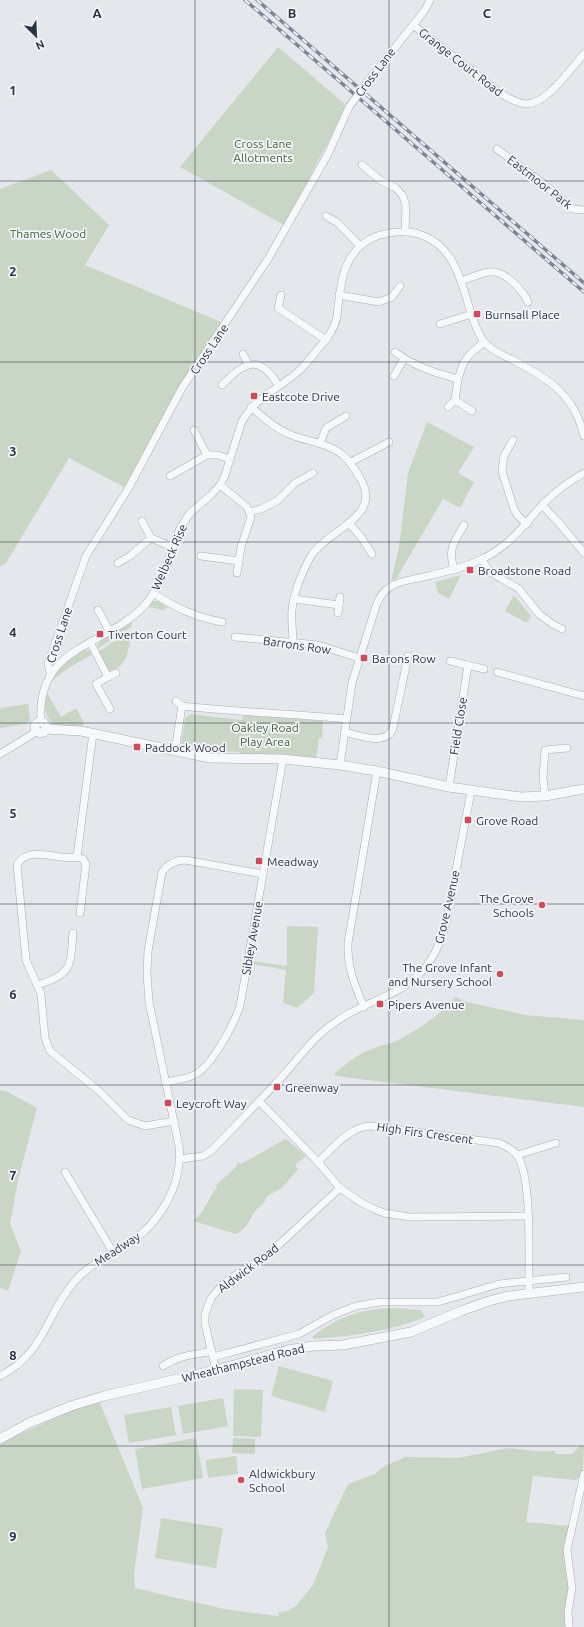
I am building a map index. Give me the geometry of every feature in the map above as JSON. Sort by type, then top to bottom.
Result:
[{"type":"street","name":"Cross Lane","points":[[44,726],[41,701],[51,675],[48,664],[86,556],[128,489],[182,388],[268,260],[328,154],[349,107],[425,10],[430,0]]},
{"type":"street","name":"Grange Court Road","points":[[413,25],[500,93],[511,99],[526,104],[542,99],[584,54]]},
{"type":"street","name":"Eastmoor Park","points":[[497,149],[544,184],[574,209],[584,210]]},
{"type":"street","points":[[362,165],[380,180],[396,188],[403,196],[406,206],[405,232]]},
{"type":"street","points":[[326,216],[338,223],[360,246]]},
{"type":"street","name":"Welbeck Rise","points":[[51,675],[59,663],[70,654],[110,632],[139,610],[153,593],[180,528],[190,513],[220,485],[242,421],[260,398],[299,370],[326,340],[335,324],[344,268],[360,246],[376,237],[392,233],[405,232],[422,235],[440,245],[451,256],[480,336],[484,342]]},
{"type":"street","points":[[461,281],[488,272],[497,272],[519,287],[528,302]]},
{"type":"street","points":[[339,295],[379,302],[392,297],[400,286]]},
{"type":"street","points":[[281,295],[278,308],[326,340]]},
{"type":"street","points":[[440,324],[472,314]]},
{"type":"street","points":[[448,407],[455,400],[458,388],[458,378],[466,358],[484,342],[494,351],[541,374],[549,380],[581,414],[584,436]]},
{"type":"street","points":[[395,352],[404,359],[436,373],[458,378]]},
{"type":"street","points":[[243,354],[249,365]]},
{"type":"street","points":[[394,376],[404,359]]},
{"type":"street","points":[[222,385],[238,370],[249,365],[258,365],[267,369],[278,385]]},
{"type":"street","points":[[455,400],[472,411]]},
{"type":"street","points":[[251,408],[279,430],[320,443],[338,452],[351,462],[363,483],[367,495],[364,505],[356,517],[329,537],[315,550],[311,557],[294,598],[292,611],[293,643]]},
{"type":"street","points":[[320,443],[326,428],[346,416]]},
{"type":"street","points":[[194,430],[207,455]]},
{"type":"street","points":[[513,440],[504,456],[502,471],[514,509],[518,516],[527,524]]},
{"type":"street","points":[[351,462],[389,442]]},
{"type":"street","points":[[170,476],[207,455],[218,455],[230,459]]},
{"type":"street","points":[[249,512],[271,505],[295,483],[313,473]]},
{"type":"street","points":[[340,765],[352,683],[376,606],[385,590],[401,582],[454,570],[482,560],[508,543],[527,524],[542,505],[566,484],[584,473]]},
{"type":"street","points":[[220,485],[247,507],[251,517],[241,547],[237,573]]},
{"type":"street","points":[[542,505],[584,553]]},
{"type":"street","points":[[142,520],[151,538],[172,547]]},
{"type":"street","points":[[349,523],[361,537],[372,554]]},
{"type":"street","points":[[454,570],[451,551],[453,544],[464,525]]},
{"type":"street","points":[[118,563],[130,556],[151,538]]},
{"type":"street","points":[[201,556],[239,561]]},
{"type":"street","points":[[482,560],[490,572],[519,589],[539,614],[550,624],[562,629]]},
{"type":"street","points":[[153,593],[181,610],[207,620],[222,622]]},
{"type":"street","points":[[294,598],[339,605]]},
{"type":"street","points":[[98,610],[110,632]]},
{"type":"street","name":"Barrons Row","points":[[234,637],[318,645],[360,658]]},
{"type":"street","points":[[90,642],[108,677]]},
{"type":"street","points":[[344,732],[380,739],[389,735],[393,728],[408,656]]},
{"type":"street","points":[[450,661],[484,669]]},
{"type":"street","name":"Field Close","points":[[449,787],[468,665]]},
{"type":"street","points":[[497,672],[584,696]]},
{"type":"street","points":[[110,709],[96,684],[116,673]]},
{"type":"street","points":[[174,751],[179,704],[230,711],[298,714],[346,719]]},
{"type":"street","points":[[0,754],[36,732],[42,733],[44,726],[93,733],[210,758],[282,759],[340,765],[377,771],[449,787],[521,798],[544,796],[584,789]]},
{"type":"street","points":[[77,857],[93,733]]},
{"type":"street","points":[[544,796],[543,778],[545,750],[567,748]]},
{"type":"street","name":"Sibley Avenue","points":[[166,1082],[190,1077],[199,1072],[205,1066],[233,1024],[240,1006],[282,759]]},
{"type":"street","points":[[364,1007],[351,974],[348,956],[348,943],[377,771]]},
{"type":"street","name":"Grove Avenue","points":[[180,1159],[198,1157],[208,1153],[259,1101],[320,1034],[346,1016],[389,995],[411,982],[427,966],[440,943],[446,923],[471,791]]},
{"type":"street","points":[[80,914],[86,864],[83,859],[77,857],[68,858],[31,854],[23,857],[17,865],[26,960],[41,994],[45,1038],[50,1051],[99,1091],[128,1120],[145,1126],[174,1121]]},
{"type":"street","name":"Meadway","points":[[0,1376],[20,1364],[37,1344],[62,1299],[82,1273],[113,1252],[128,1244],[141,1234],[158,1216],[169,1198],[179,1172],[180,1159],[174,1121],[149,1002],[147,973],[148,951],[162,872],[169,864],[177,860],[185,860],[263,874]]},
{"type":"street","points":[[38,985],[58,977],[67,969],[71,960],[73,933]]},
{"type":"street","points":[[259,1101],[318,1162],[340,1188],[362,1203],[374,1209],[402,1216],[422,1218],[528,1216]]},
{"type":"street","name":"High Firs Crescent","points":[[318,1162],[351,1133],[363,1126],[499,1143],[511,1148],[517,1155]]},
{"type":"street","points":[[529,1293],[528,1216],[524,1169],[517,1155],[556,1143]]},
{"type":"street","points":[[66,1172],[113,1252]]},
{"type":"street","name":"Aldwick Road","points":[[216,1370],[205,1324],[205,1315],[211,1298],[215,1292],[225,1282],[271,1252],[340,1188]]},
{"type":"street","name":"Wheathampstead Road","points":[[163,1366],[171,1360],[187,1356],[213,1354],[292,1336],[333,1315],[356,1306],[380,1302],[438,1302],[499,1284],[566,1277]]},
{"type":"street","name":"Wheathampstead Road","points":[[0,1440],[29,1423],[71,1406],[119,1392],[216,1370],[288,1350],[313,1346],[343,1345],[411,1332],[489,1301],[529,1293],[584,1287]]},
{"type":"street","points":[[569,1627],[568,1612],[572,1588],[567,1550],[584,1474]]},
{"type":"green space","name":"Cross Lane Allotments","points":[[278,47],[346,105],[340,120],[284,225],[180,167]]},
{"type":"green space","name":"Thames Wood","points":[[51,170],[109,225],[85,265],[221,322],[182,384],[124,487],[69,458],[6,563],[0,567],[0,189]]},
{"type":"green space","points":[[427,422],[474,447],[458,473],[474,482],[460,508],[443,499],[396,579],[391,581],[399,547],[408,473]]},
{"type":"green space","points":[[461,575],[449,599],[438,593],[435,582]]},
{"type":"green space","points":[[514,595],[531,616],[527,623],[505,611]]},
{"type":"green space","points":[[153,601],[158,601],[168,607],[163,610],[149,607]]},
{"type":"green space","points":[[132,622],[131,627],[97,649],[98,644],[101,641]]},
{"type":"green space","points":[[130,631],[128,651],[124,662],[115,669],[109,671],[98,652]]},
{"type":"green space","points":[[84,649],[92,652],[91,655],[70,667],[52,680],[62,665]]},
{"type":"green space","points":[[47,693],[61,717],[76,708],[84,723],[82,727],[70,728],[53,724],[46,712],[45,707]]},
{"type":"green space","points":[[28,704],[30,720],[26,724],[0,728],[0,708]]},
{"type":"green space","name":"Oakley Road Play Area","points":[[190,714],[242,720],[243,715],[323,721],[322,738],[319,738],[316,759],[241,755],[240,752],[208,750],[181,745],[185,718]]},
{"type":"green space","points":[[287,926],[318,927],[314,993],[297,1008],[283,1003],[286,970],[252,964],[252,961],[287,966]]},
{"type":"green space","points":[[456,997],[463,1001],[525,1015],[584,1020],[584,1107],[336,1076],[334,1074],[359,1055],[395,1041],[415,1031],[435,1016]]},
{"type":"green space","points":[[0,1090],[8,1092],[37,1108],[18,1180],[10,1224],[21,1251],[8,1291],[0,1287]]},
{"type":"green space","points":[[286,1139],[306,1156],[295,1165],[298,1169],[282,1188],[267,1196],[265,1201],[255,1211],[243,1230],[236,1234],[193,1221],[202,1212],[217,1188],[216,1185],[236,1167],[238,1162],[241,1164]]},
{"type":"green space","points":[[393,1308],[421,1310],[425,1317],[384,1330],[356,1335],[313,1339],[313,1336],[342,1318],[370,1310]]},
{"type":"green space","points":[[279,1366],[333,1381],[325,1412],[271,1396]]},
{"type":"green space","points":[[234,1389],[263,1390],[261,1437],[233,1436]]},
{"type":"green space","points":[[223,1398],[228,1426],[183,1434],[178,1406]]},
{"type":"green space","points":[[100,1403],[143,1508],[134,1574],[135,1588],[224,1609],[278,1616],[279,1612],[288,1611],[296,1606],[313,1585],[328,1547],[325,1533],[348,1484],[375,1474],[383,1467],[405,1457],[458,1458],[508,1448],[536,1451],[555,1451],[555,1454],[572,1454],[580,1446],[584,1446],[583,1473],[576,1480],[533,1476],[526,1522],[570,1526],[567,1627],[0,1627],[0,1444],[12,1437],[66,1413]]},
{"type":"green space","points":[[171,1407],[176,1435],[129,1443],[124,1415]]},
{"type":"green space","points":[[196,1438],[203,1478],[142,1489],[135,1449]]},
{"type":"green space","points":[[233,1438],[255,1439],[255,1454],[232,1453]]},
{"type":"green space","points":[[236,1456],[238,1474],[208,1478],[206,1460]]},
{"type":"green space","points":[[161,1518],[223,1528],[216,1568],[155,1558]]},
{"type":"railway","points":[[245,0],[584,292]]},
{"type":"railway","points":[[257,0],[584,283]]},
{"type":"place","name":"Burnsall Place","points":[[477,314]]},
{"type":"place","name":"Eastcote Drive","points":[[254,396]]},
{"type":"place","name":"Broadstone Road","points":[[470,570]]},
{"type":"place","name":"Tiverton Court","points":[[100,634]]},
{"type":"place","name":"Barons Row","points":[[364,658]]},
{"type":"place","name":"Paddock Wood","points":[[137,747]]},
{"type":"place","name":"Grove Road","points":[[468,820]]},
{"type":"place","name":"Meadway","points":[[259,861]]},
{"type":"place","name":"The Grove Schools","points":[[542,905]]},
{"type":"place","name":"The Grove Infant and Nursery School","points":[[500,974]]},
{"type":"place","name":"Pipers Avenue","points":[[380,1004]]},
{"type":"place","name":"Greenway","points":[[277,1087]]},
{"type":"place","name":"Leycroft Way","points":[[168,1103]]},
{"type":"place","name":"Aldwickbury School","points":[[241,1480]]}]
